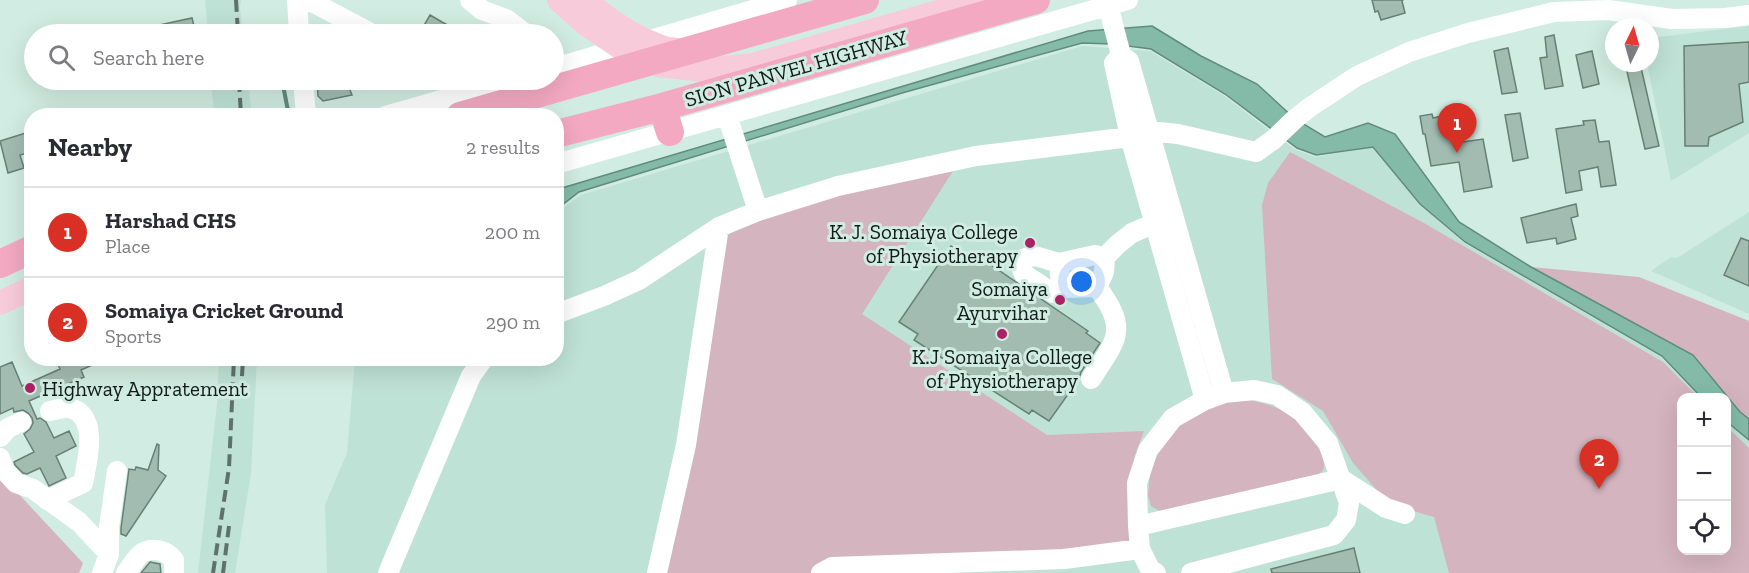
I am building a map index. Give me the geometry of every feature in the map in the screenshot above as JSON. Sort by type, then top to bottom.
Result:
[{"type":"highway","points":[[564,86],[865,0]]},
{"type":"highway","name":"SION PANVEL HIGHWAY","points":[[564,133],[666,119],[1036,0]]},
{"type":"highway","points":[[488,108],[551,90]]},
{"type":"highway","points":[[0,280],[20,254]]},
{"type":"main road","points":[[560,0],[587,25],[658,65],[704,70],[753,65],[980,0]]},
{"type":"main road","points":[[586,0],[628,31],[663,48],[704,52],[748,49],[919,0]]},
{"type":"main road","points":[[0,303],[24,292]]},
{"type":"street","points":[[297,0],[298,24]]},
{"type":"street","points":[[308,0],[354,24]]},
{"type":"street","points":[[470,0],[482,10],[513,24]]},
{"type":"street","points":[[564,65],[787,0]]},
{"type":"street","points":[[564,162],[666,119],[731,129],[1110,13],[1128,0]]},
{"type":"street","points":[[564,311],[639,280],[719,227],[758,211],[838,186],[976,156],[1139,134],[1178,134],[1256,152],[1279,135],[1295,119],[1357,76],[1408,52],[1468,33],[1554,12],[1608,10],[1672,19],[1749,15]]},
{"type":"street","points":[[1110,13],[1120,52],[1114,63],[1139,134],[1205,400]]},
{"type":"street","points":[[304,90],[305,108]]},
{"type":"street","points":[[413,108],[477,90]]},
{"type":"street","points":[[731,129],[758,211]]},
{"type":"street","points":[[1097,286],[1104,272],[1105,257],[1132,233],[1148,226],[1160,216]]},
{"type":"street","points":[[1160,216],[1224,393]]},
{"type":"street","points":[[657,573],[686,445],[719,227]]},
{"type":"street","points":[[1097,286],[1062,288],[1053,293],[1024,274],[1021,267],[1025,258],[1035,256],[1059,263],[1095,255],[1105,257]]},
{"type":"street","points":[[1059,263],[1062,288]]},
{"type":"street","points":[[1090,379],[1115,342],[1116,329],[1115,316],[1097,286]]},
{"type":"street","points":[[388,573],[471,376],[478,366]]},
{"type":"street","points":[[1156,573],[1150,569],[1140,549],[1138,526],[1137,483],[1148,450],[1173,417],[1205,400],[1224,393],[1254,390],[1276,395],[1302,412],[1328,443],[1348,503],[1346,520],[1335,534],[1204,571]]},
{"type":"street","points":[[47,500],[84,483],[90,435],[79,413],[69,408],[50,411]]},
{"type":"street","points":[[0,437],[8,428],[21,422]]},
{"type":"street","points":[[0,458],[5,471],[16,483],[33,489],[79,522],[109,554]]},
{"type":"street","points":[[102,573],[109,554],[117,471]]},
{"type":"street","points":[[1138,526],[1341,479],[1386,508],[1405,514]]},
{"type":"street","points":[[821,573],[832,567],[956,568],[1064,559],[1140,549]]},
{"type":"street","points":[[126,573],[140,554],[159,550],[174,560],[174,573]]},
{"type":"shaded area","points":[[205,0],[241,0],[242,24],[207,24]]},
{"type":"shaded area","points":[[1152,26],[1201,56],[1257,84],[1295,119],[1325,137],[1368,123],[1395,134],[1459,222],[1531,267],[1693,355],[1724,393],[1697,393],[1662,356],[1465,242],[1420,204],[1373,147],[1316,155],[1297,148],[1225,94],[1151,49],[1082,43],[902,93],[579,192],[564,204],[564,187],[1088,31]]},
{"type":"shaded area","points":[[1749,26],[1749,133],[1671,181],[1649,72],[1659,72],[1659,37]]},
{"type":"shaded area","name":"Somaiya Ayurvihar","points":[[1082,46],[1150,51],[1223,95],[1294,149],[1315,157],[1373,147],[1419,204],[1464,243],[1661,357],[1696,393],[1677,393],[1677,555],[1731,555],[1731,427],[1749,441],[1749,573],[327,573],[325,505],[347,453],[354,366],[564,366],[564,208],[581,195]]},
{"type":"shaded area","points":[[212,90],[249,90],[251,108],[213,108]]},
{"type":"shaded area","points":[[1290,152],[1424,223],[1663,362],[1694,393],[1677,393],[1677,555],[1731,555],[1731,431],[1749,448],[1749,573],[1449,573],[1434,517],[1389,504],[1353,463],[1323,411],[1272,379],[1262,205],[1268,183]]},
{"type":"shaded area","points":[[953,171],[862,314],[1047,435],[1144,431],[1134,458],[1129,509],[1130,544],[812,573],[664,573],[725,236],[787,205]]},
{"type":"shaded area","points":[[1749,212],[1749,314],[1651,271],[1671,257],[1677,258]]},
{"type":"shaded area","points":[[1531,267],[1639,277],[1749,321],[1749,419],[1731,401],[1731,393],[1724,393],[1693,355]]},
{"type":"shaded area","points":[[219,366],[257,366],[251,473],[235,573],[198,573],[217,404]]},
{"type":"shaded area","points":[[1235,400],[1252,401],[1277,408],[1302,425],[1323,457],[1323,471],[1161,512],[1151,506],[1148,496],[1150,472],[1158,450],[1189,414]]},
{"type":"shaded area","points":[[1731,401],[1749,419],[1749,440],[1731,425]]},
{"type":"shaded area","points":[[0,474],[83,563],[79,573],[0,573]]},
{"type":"building","points":[[1372,0],[1403,0],[1405,13],[1381,20],[1378,11],[1375,12]]},
{"type":"building","points":[[430,15],[446,24],[425,24]]},
{"type":"building","points":[[192,18],[194,24],[164,24]]},
{"type":"building","points":[[1554,35],[1563,86],[1545,89],[1540,58],[1547,57],[1545,37]]},
{"type":"building","points":[[1749,42],[1749,82],[1739,84],[1743,122],[1709,137],[1708,146],[1685,146],[1684,46]]},
{"type":"building","points":[[1508,48],[1517,92],[1502,94],[1494,51]]},
{"type":"building","points":[[1592,51],[1599,84],[1583,88],[1576,55]]},
{"type":"building","points":[[1627,72],[1642,72],[1659,146],[1645,149]]},
{"type":"building","points":[[318,90],[350,90],[352,95],[323,101],[318,96]]},
{"type":"building","points":[[1520,113],[1528,158],[1513,161],[1505,115]]},
{"type":"building","points":[[1432,114],[1433,118],[1451,114],[1456,143],[1483,139],[1492,187],[1464,192],[1459,162],[1431,166],[1420,116]]},
{"type":"building","points":[[1595,120],[1599,142],[1609,141],[1616,185],[1601,187],[1598,167],[1579,171],[1582,190],[1566,193],[1556,129],[1584,125],[1583,121]]},
{"type":"building","points":[[24,134],[24,154],[20,155],[24,168],[8,173],[0,141]]},
{"type":"building","points":[[1576,204],[1578,216],[1571,218],[1576,239],[1557,244],[1556,238],[1527,243],[1521,218]]},
{"type":"building","points":[[1741,238],[1749,241],[1749,286],[1724,275]]},
{"type":"building","name":"K.J Somaiya College of Physiotherapy","points":[[951,246],[971,260],[975,254],[1088,331],[1086,333],[1100,343],[1079,379],[1049,421],[1032,410],[1029,414],[914,340],[918,334],[899,322]]},
{"type":"building","points":[[12,362],[22,386],[60,369],[59,366],[90,366],[81,370],[84,377],[29,401],[37,419],[40,418],[46,422],[54,438],[69,431],[76,446],[56,456],[66,478],[49,486],[40,468],[27,474],[15,465],[14,462],[34,452],[24,434],[33,423],[32,418],[23,410],[14,412],[13,408],[0,414],[0,367]]},
{"type":"building","points":[[157,444],[159,445],[158,470],[166,476],[126,536],[121,534],[121,528],[129,469],[135,470],[136,467],[148,470]]},
{"type":"building","points":[[1354,548],[1360,573],[1272,573],[1271,569]]},
{"type":"building","points":[[150,562],[160,564],[161,573],[141,573]]},
{"type":"waterway","points":[[284,90],[287,108]]},
{"type":"railway","points":[[236,0],[237,24]]},
{"type":"railway","points":[[240,90],[241,108]]},
{"type":"railway","points":[[213,573],[229,468],[234,366]]},
{"type":"railway","points":[[241,394],[243,366]]},
{"type":"railway","points":[[223,573],[229,526]]},
{"type":"place","name":"Harshad CHS","points":[[1457,153]]},
{"type":"place","name":"K. J. Somaiya College of Physiotherapy","points":[[1030,243]]},
{"type":"place","name":"Somaiya Ayurvihar","points":[[1060,300]]},
{"type":"place","name":"K.J Somaiya College of Physiotherapy","points":[[1002,334]]},
{"type":"place","name":"Highway Appratement","points":[[30,388]]},
{"type":"place","name":"Somaiya Cricket Ground","points":[[1599,489]]}]
